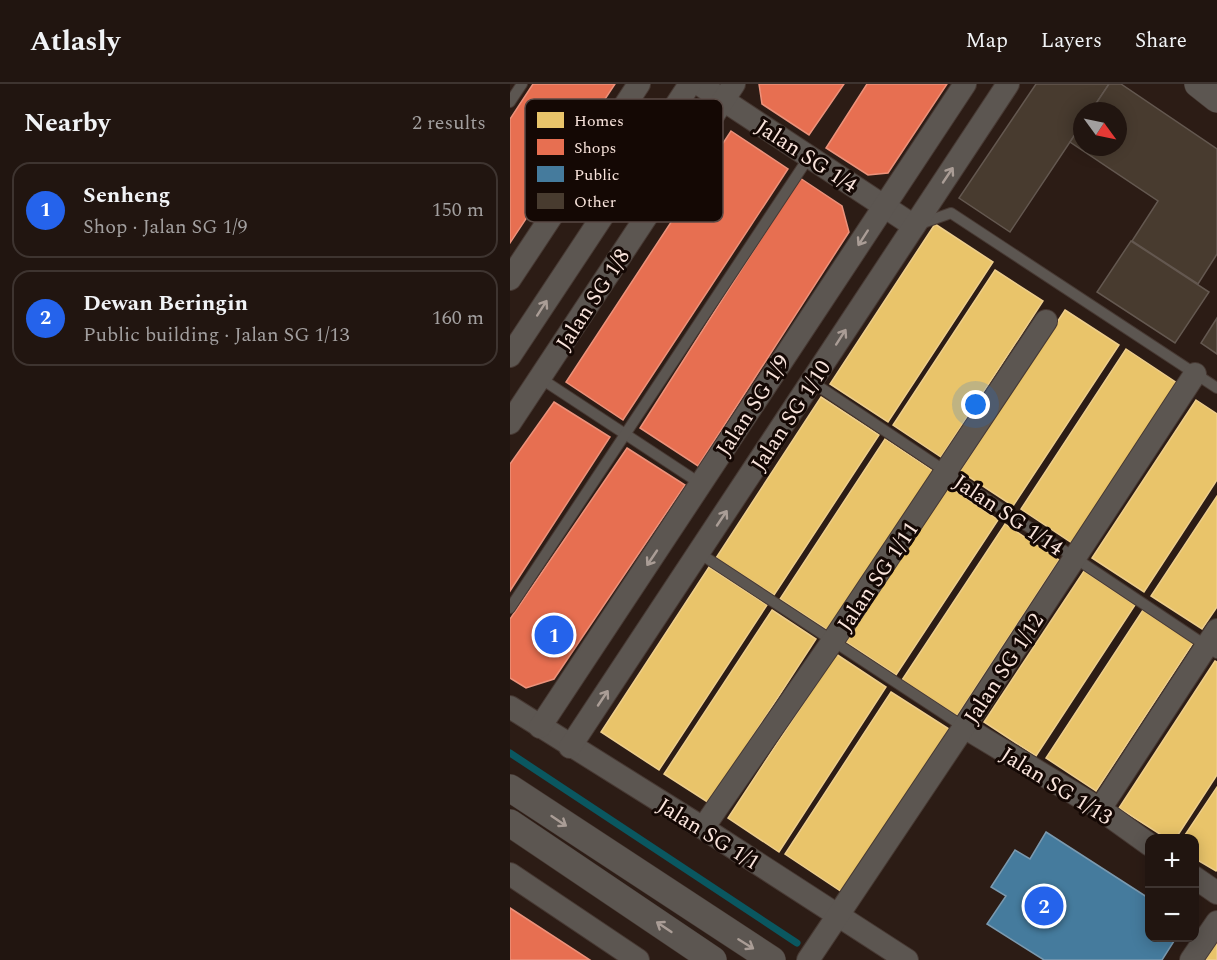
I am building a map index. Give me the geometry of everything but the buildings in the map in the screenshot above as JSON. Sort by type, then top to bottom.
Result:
[{"type":"street","points":[[629,99],[639,84]]},
{"type":"street","points":[[680,99],[690,84]]},
{"type":"street","name":"Jalan SG 1/4","points":[[699,84],[729,92],[809,157],[914,226]]},
{"type":"street","name":"Jalan SG 1/9","points":[[540,727],[965,84]]},
{"type":"street","name":"Jalan SG 1/10","points":[[570,747],[1008,84]]},
{"type":"street","points":[[1198,84],[1217,99]]},
{"type":"street","points":[[510,279],[548,222]]},
{"type":"street","points":[[510,356],[599,222]]},
{"type":"street","name":"Jalan SG 1/8","points":[[510,423],[643,222]]},
{"type":"street","name":"Jalan SG 1/11","points":[[703,828],[832,642],[1046,321]]},
{"type":"street","name":"Jalan SG 1/12","points":[[808,960],[1195,374]]},
{"type":"street","points":[[668,534],[699,553]]},
{"type":"street","name":"Jalan SG 1/14","points":[[1100,809],[1214,643]]},
{"type":"street","name":"Jalan SG 1/1","points":[[510,707],[907,960]]},
{"type":"street","name":"Jalan SG 1/13","points":[[964,727],[1100,809],[1145,841]]},
{"type":"street","points":[[510,788],[771,960]]},
{"type":"street","points":[[510,823],[713,960]]},
{"type":"street","points":[[510,874],[638,960]]},
{"type":"street","points":[[1199,880],[1217,893]]},
{"type":"street","points":[[1191,960],[1217,922]]},
{"type":"lane","points":[[510,102],[522,84]]},
{"type":"lane","points":[[510,609],[809,157]]},
{"type":"lane","points":[[914,226],[951,213],[1217,388]]},
{"type":"lane","points":[[540,378],[700,484]]},
{"type":"lane","name":"Jalan SG 1/14","points":[[812,382],[1075,558],[1214,643]]},
{"type":"lane","points":[[699,553],[964,727]]},
{"type":"waterway","points":[[510,753],[797,943]]},
{"type":"place","name":"Senheng","points":[[554,635]]},
{"type":"place","name":"Dewan Beringin","points":[[1044,906]]}]
